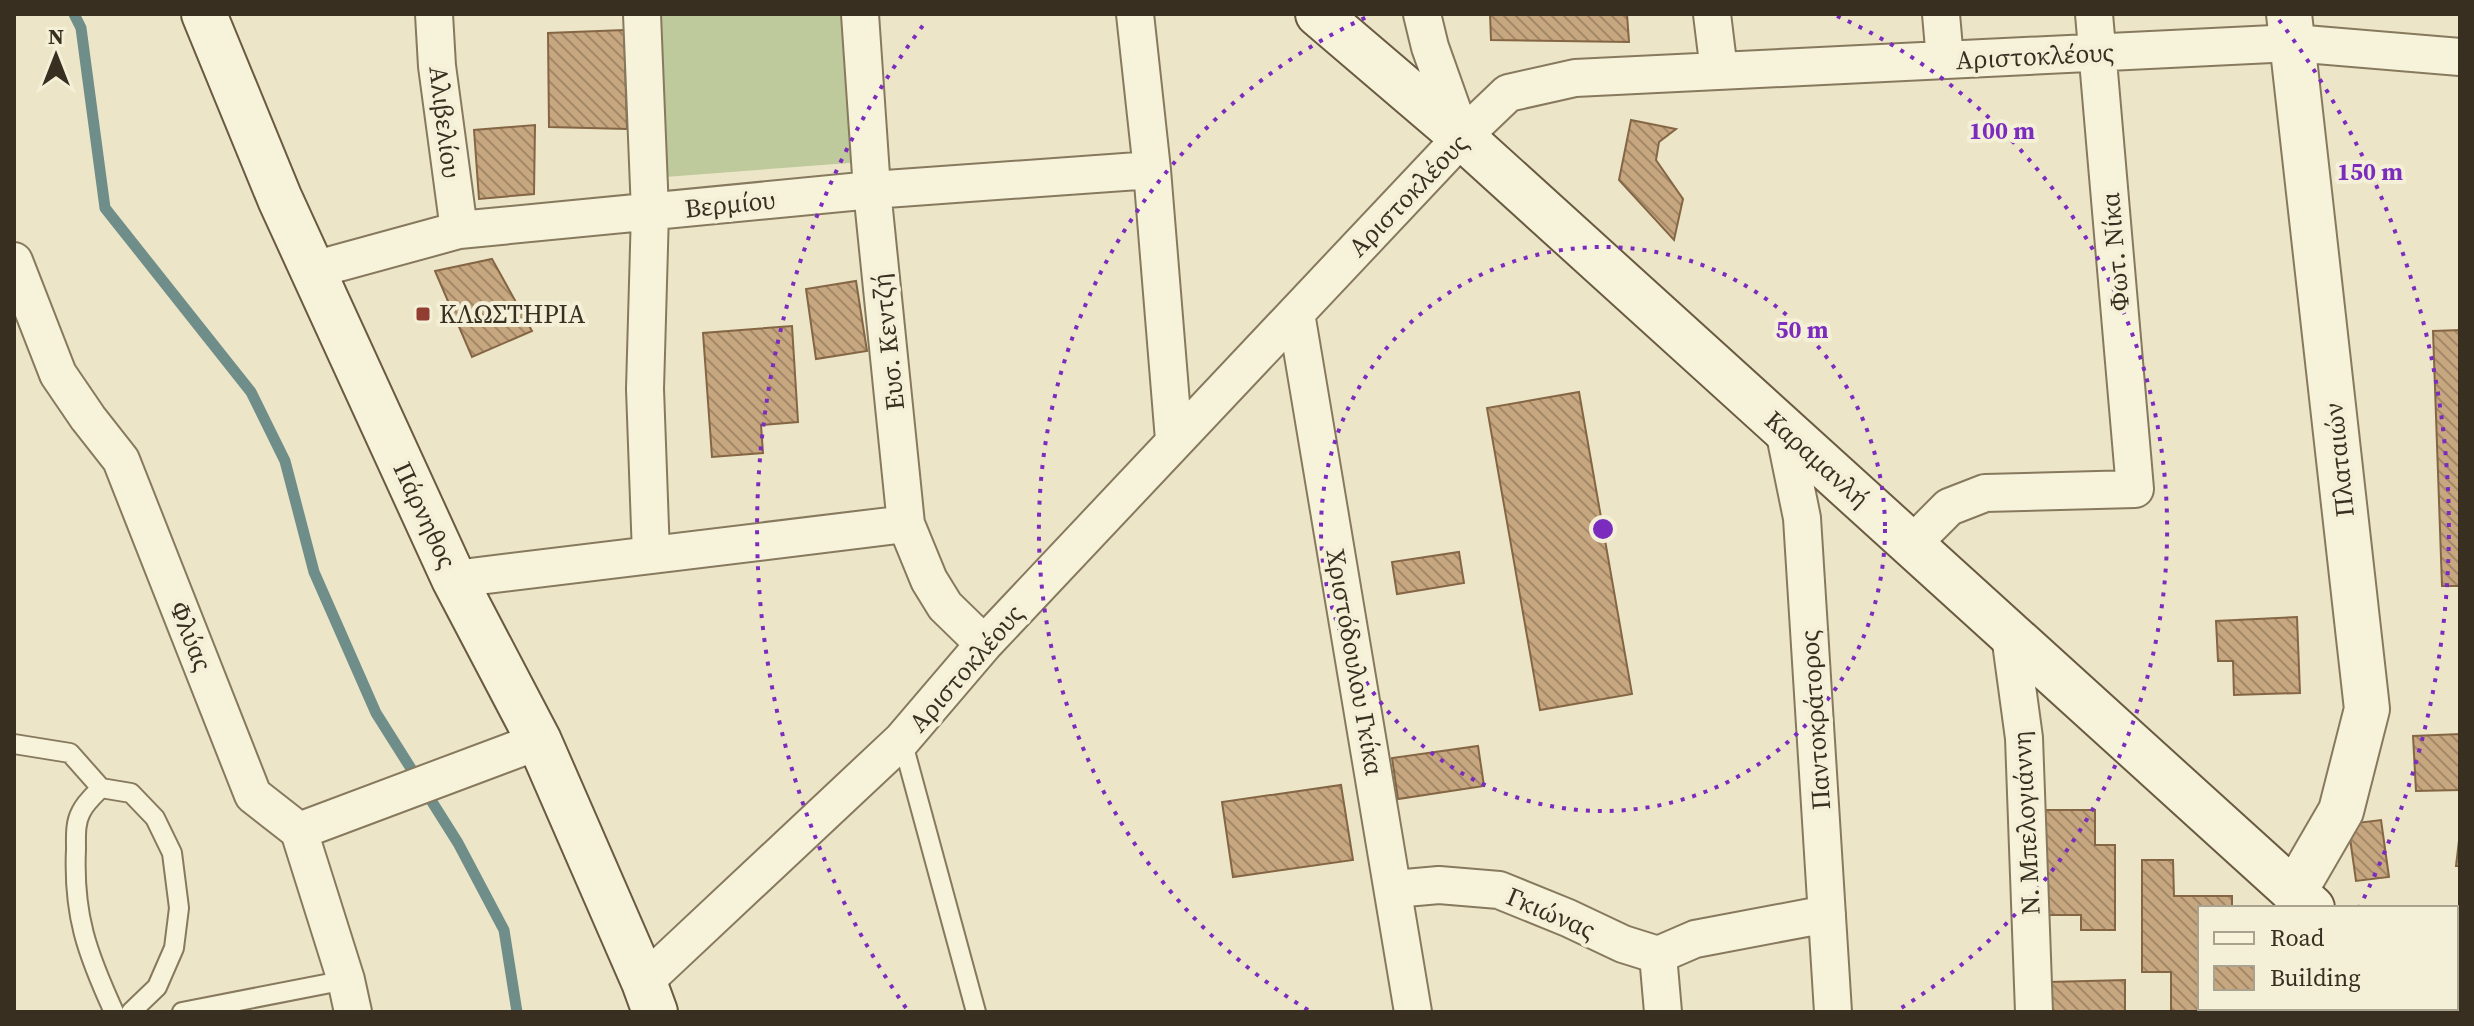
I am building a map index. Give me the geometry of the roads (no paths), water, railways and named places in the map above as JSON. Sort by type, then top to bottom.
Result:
[{"type":"main road","name":"Πάρνηθος","points":[[204,14],[280,199],[454,579],[539,741],[649,997]]},
{"type":"main road","name":"Καραμανλή","points":[[1318,14],[1462,137],[1911,545],[2296,903]]},
{"type":"main road","name":"Πλαταιών","points":[[2291,29],[2367,709],[2341,811],[2296,903]]},
{"type":"street","name":"Αλιβελίου","points":[[434,14],[437,66],[459,230]]},
{"type":"street","points":[[642,14],[650,212],[645,389],[651,555]]},
{"type":"street","name":"Ευσ. Κεντζή","points":[[860,14],[872,190],[906,524],[929,580],[945,606],[984,644]]},
{"type":"street","points":[[1135,14],[1152,170],[1174,440]]},
{"type":"street","points":[[1422,14],[1430,47],[1462,137]]},
{"type":"street","points":[[1712,14],[1719,71]]},
{"type":"street","points":[[1941,14],[1945,60]]},
{"type":"street","name":"Φωτ. Νίκα","points":[[1911,545],[1949,507],[1985,493],[2135,489],[2094,14]]},
{"type":"street","name":"Αριστοκλέους","points":[[649,997],[902,740],[984,644],[1174,440],[1462,137],[1508,93],[1575,78],[2098,53],[2291,29],[2460,57]]},
{"type":"street","name":"Βερμίου","points":[[313,270],[459,230],[872,190],[1152,170]]},
{"type":"street","name":"Φλύας","points":[[14,261],[58,374],[121,460],[253,795],[299,831]]},
{"type":"street","name":"Χριστόδουλου Γκίκα","points":[[1296,313],[1413,1012]]},
{"type":"street","name":"Παντοκράτορος","points":[[1784,430],[1802,518],[1833,1012]]},
{"type":"street","points":[[454,579],[906,524]]},
{"type":"street","name":"Ν. Μπελογιάννη","points":[[2010,635],[2024,738],[2034,1012]]},
{"type":"street","points":[[350,996],[299,831],[539,741]]},
{"type":"street","name":"Γκιώνας","points":[[1394,889],[1439,885],[1499,890],[1623,944],[1658,955]]},
{"type":"street","points":[[1663,1012],[1658,955],[1706,936],[1827,914]]},
{"type":"lane","points":[[902,740],[976,1012]]},
{"type":"lane","points":[[14,744],[70,753],[101,788],[131,793],[155,818],[172,853],[179,908],[174,948],[157,987],[131,1012]]},
{"type":"lane","points":[[101,788],[82,808],[77,821],[74,881],[79,922],[114,1012]]},
{"type":"lane","points":[[182,1012],[350,996]]},
{"type":"waterway","points":[[74,14],[81,28],[105,208],[251,392],[285,461],[314,572],[376,713],[458,843],[504,930],[517,1012]]},
{"type":"place","name":"ΚΛΩΣΤΗΡΙΑ","points":[[423,314]]}]
